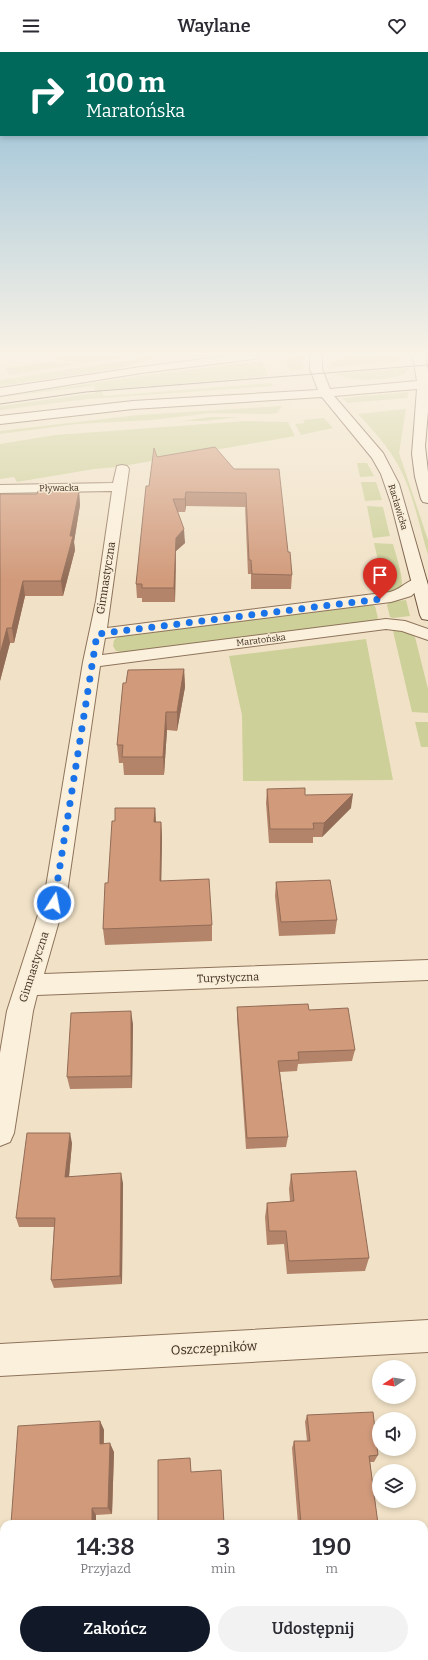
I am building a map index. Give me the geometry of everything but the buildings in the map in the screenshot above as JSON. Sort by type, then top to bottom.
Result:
[{"type":"street","name":"Racławicka","points":[[358,431],[385,468],[396,493],[428,616]]},
{"type":"street","points":[[420,431],[419,452],[428,499]]},
{"type":"street","name":"Pływacka","points":[[0,489],[121,478]]},
{"type":"street","name":"Gimnastyczna","points":[[0,1133],[20,1011],[56,893],[92,662],[104,601],[121,478]]},
{"type":"street","points":[[97,634],[391,597],[405,593],[419,582]]},
{"type":"street","name":"Maratońska","points":[[92,662],[386,624],[405,626],[428,635]]},
{"type":"street","name":"Turystyczna","points":[[28,985],[428,970]]},
{"type":"street","name":"Oszczepników","points":[[0,1360],[428,1336]]},
{"type":"green space","points":[[0,431],[23,431],[0,434]]},
{"type":"green space","points":[[109,431],[293,431],[295,436],[117,467],[94,469],[17,482],[14,477],[0,479],[0,444],[55,435]]},
{"type":"green space","points":[[299,431],[319,431],[301,435]]},
{"type":"green space","points":[[373,431],[402,431],[399,453],[428,540],[428,555],[408,486],[394,458]]},
{"type":"green space","points":[[357,463],[367,463],[374,476],[360,477]]},
{"type":"green space","points":[[361,482],[376,482],[382,500],[365,501]]},
{"type":"green space","points":[[367,506],[383,507],[390,536],[373,538]]},
{"type":"green space","points":[[374,543],[393,544],[402,579],[401,587],[397,590],[387,593],[385,591]]},
{"type":"green space","points":[[406,600],[410,616],[390,617],[387,605],[389,602]]},
{"type":"green space","points":[[370,604],[375,606],[378,618],[374,622],[127,653],[116,651],[113,646],[114,640],[122,634]]},
{"type":"green space","points":[[396,628],[415,637],[428,689],[428,713],[412,712],[393,631]]},
{"type":"green space","points":[[366,639],[393,780],[243,781],[242,715],[229,656]]},
{"type":"green space","points":[[415,722],[428,722],[428,747],[421,747]]},
{"type":"route","points":[[54,903],[97,634],[380,599]]}]
